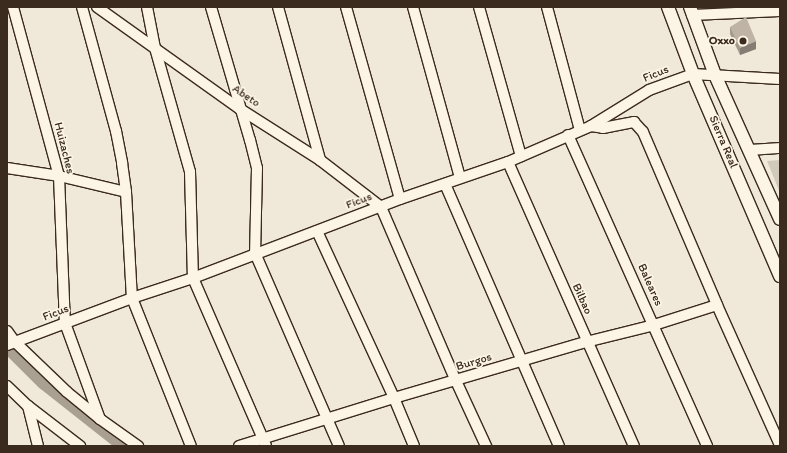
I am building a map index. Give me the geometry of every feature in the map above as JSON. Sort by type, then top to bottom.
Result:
[{"type":"street","name":"Huizaches","points":[[13,7],[59,176],[65,323],[100,419]]},
{"type":"street","points":[[82,7],[116,131],[126,192],[132,298],[191,446]]},
{"type":"street","name":"Abeto","points":[[96,7],[240,109],[320,160],[381,207]]},
{"type":"street","points":[[211,7],[257,168],[255,253],[339,446]]},
{"type":"street","points":[[278,7],[320,160]]},
{"type":"street","points":[[346,7],[400,199]]},
{"type":"street","points":[[412,7],[460,178]]},
{"type":"street","points":[[479,7],[520,156]]},
{"type":"street","points":[[547,7],[580,130]]},
{"type":"street","name":"Sierra Real","points":[[668,7],[693,74],[780,276]]},
{"type":"street","points":[[150,8],[155,48],[190,172],[193,278],[264,442]]},
{"type":"street","points":[[691,11],[780,11]]},
{"type":"street","name":"Sierra Real","points":[[691,11],[715,75],[751,150],[780,219]]},
{"type":"street","name":"Ficus","points":[[10,344],[132,298],[193,278],[255,253],[400,199],[508,162],[591,126],[649,90],[693,74],[780,79]]},
{"type":"street","points":[[591,126],[602,128],[630,122],[638,124],[643,132],[717,305],[780,446]]},
{"type":"street","name":"Baleares","points":[[568,135],[707,446]]},
{"type":"street","points":[[751,150],[780,148]]},
{"type":"street","name":"Bilbao","points":[[508,162],[586,342],[634,446]]},
{"type":"street","points":[[7,168],[59,176],[126,192]]},
{"type":"street","points":[[446,184],[559,446]]},
{"type":"street","points":[[381,207],[456,381],[486,446]]},
{"type":"street","points":[[317,231],[394,398],[414,446]]},
{"type":"street","name":"Burgos","points":[[239,446],[264,442],[394,398],[586,342],[654,325],[717,305]]},
{"type":"street","points":[[7,331],[10,344],[100,419],[138,446]]},
{"type":"street","points":[[7,386],[28,406],[80,446]]},
{"type":"street","points":[[28,406],[38,446]]},
{"type":"shaded area","points":[[780,160],[780,193],[767,161]]},
{"type":"building","name":"Oxxo","points":[[746,17],[756,41],[740,48],[730,27]]},
{"type":"waterway","points":[[7,348],[42,383],[122,446]]},
{"type":"place","name":"Oxxo","points":[[743,41]]}]
